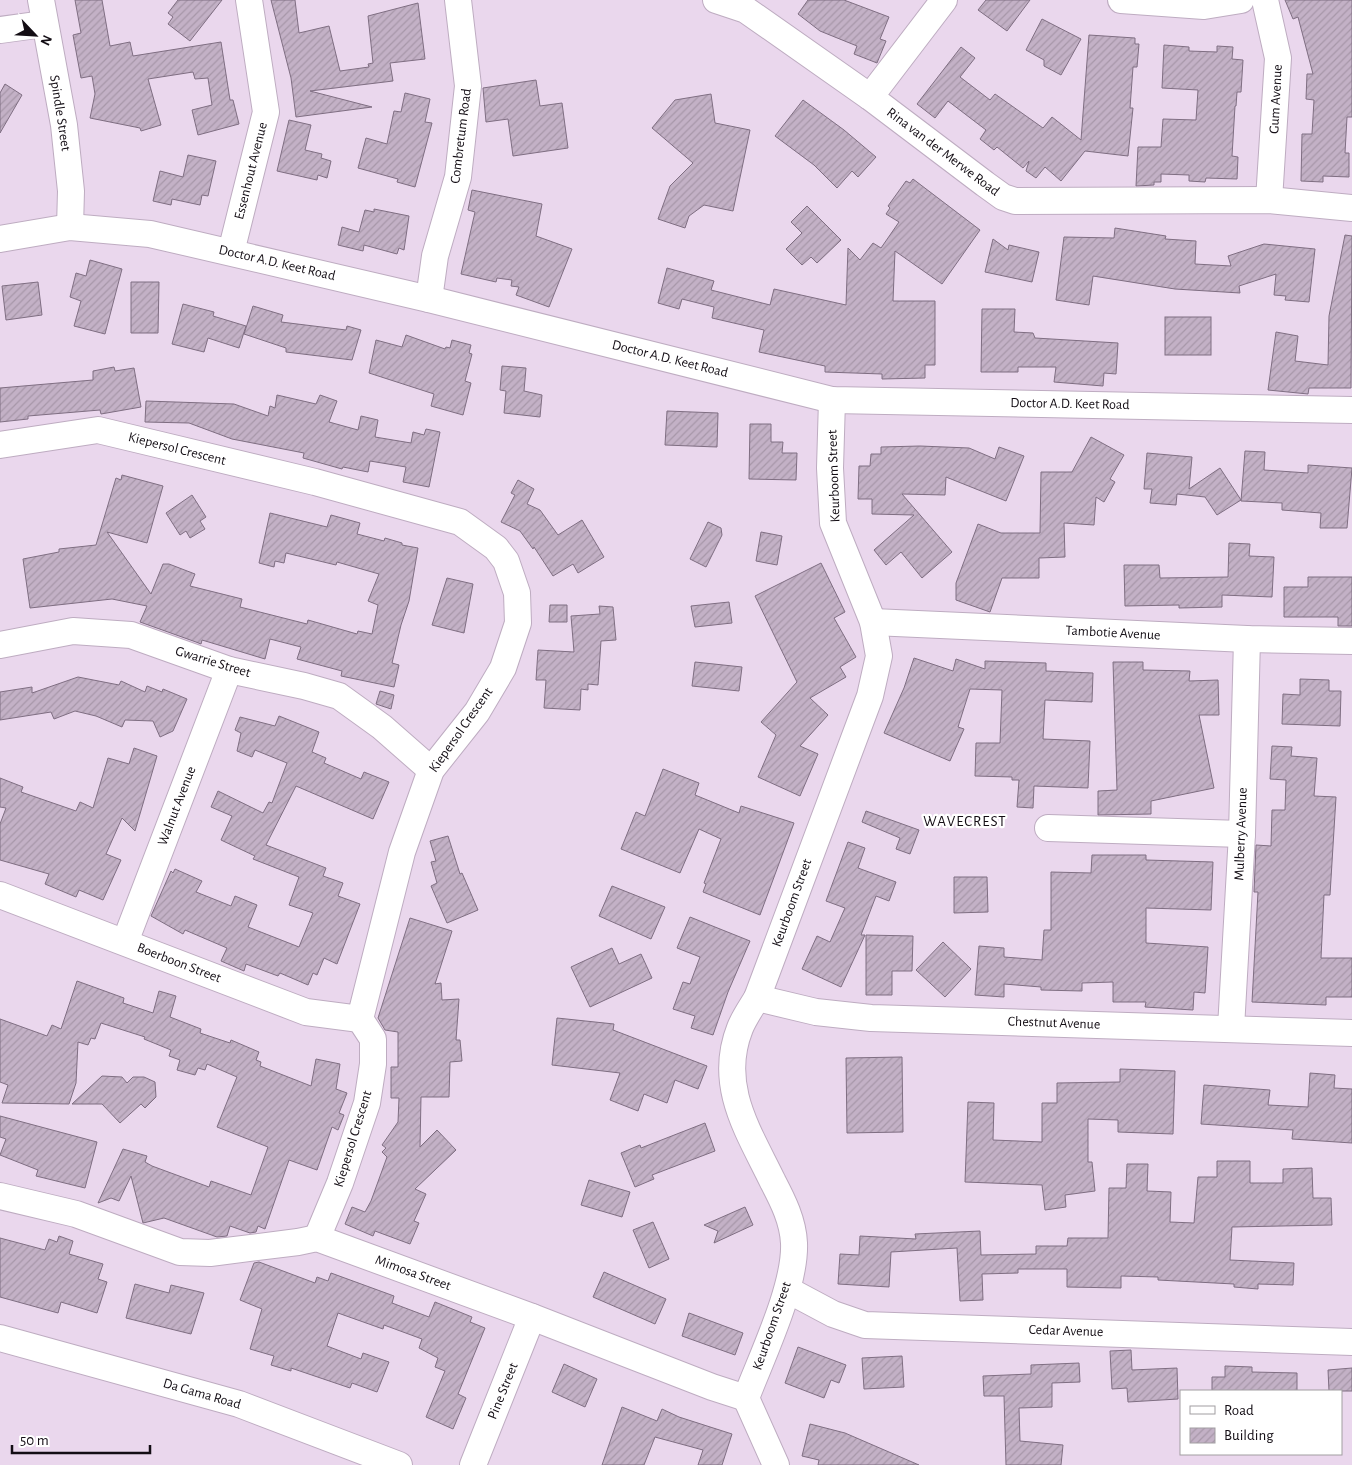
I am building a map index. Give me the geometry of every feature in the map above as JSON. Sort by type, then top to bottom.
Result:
[{"type":"street","name":"Essenhout Avenue","points":[[230,252],[266,112],[249,0]]},
{"type":"street","name":"Combretum Road","points":[[429,298],[435,256],[458,178],[468,86],[458,0]]},
{"type":"street","name":"Rina van der Merwe Road","points":[[716,0],[748,5],[985,184],[1003,197],[1015,201],[1270,200],[1352,208]]},
{"type":"street","points":[[870,97],[944,0]]},
{"type":"street","points":[[1121,0],[1204,6],[1241,0]]},
{"type":"street","name":"Gum Avenue","points":[[1265,0],[1278,58],[1270,200]]},
{"type":"street","points":[[0,30],[43,12]]},
{"type":"street","name":"Spindle Street","points":[[43,12],[64,125],[71,191],[70,227]]},
{"type":"street","name":"Doctor A.D. Keet Road","points":[[0,238],[70,227],[150,234],[429,298],[832,400],[1352,410]]},
{"type":"street","name":"Keurboom Street","points":[[746,1398],[788,1290],[794,1243],[787,1209],[744,1126],[734,1088],[734,1054],[740,1028],[757,998],[870,696],[879,656],[873,622],[833,523],[830,468],[832,400]]},
{"type":"street","name":"Kiepersol Crescent","points":[[0,445],[98,430],[315,482],[460,522],[496,548],[506,561],[517,593],[518,623],[503,668],[477,712],[431,770],[402,852],[360,1019],[372,1039],[373,1064],[368,1103],[340,1183],[317,1238]]},
{"type":"street","name":"Tambotie Avenue","points":[[873,622],[1247,639],[1352,641]]},
{"type":"street","name":"Gwarrie Street","points":[[0,645],[74,631],[131,635],[229,670],[304,686],[339,696],[382,727],[431,770]]},
{"type":"street","name":"Mulberry Avenue","points":[[1232,1028],[1242,834],[1247,639]]},
{"type":"street","name":"Walnut Avenue","points":[[125,942],[229,670]]},
{"type":"street","points":[[1048,828],[1242,834]]},
{"type":"street","name":"Boerboon Street","points":[[0,895],[306,1012],[360,1019]]},
{"type":"street","name":"Chestnut Avenue","points":[[757,998],[816,1012],[871,1018],[1232,1028],[1352,1034]]},
{"type":"street","points":[[0,1196],[76,1214],[180,1252],[210,1253],[317,1238]]},
{"type":"street","name":"Mimosa Street","points":[[317,1238],[532,1317],[712,1388],[746,1398]]},
{"type":"street","name":"Cedar Avenue","points":[[788,1290],[833,1314],[865,1325],[1352,1342]]},
{"type":"street","name":"Pine Street","points":[[473,1465],[532,1317]]},
{"type":"street","name":"Da Gama Road","points":[[0,1338],[239,1404],[399,1465]]},
{"type":"street","points":[[746,1398],[776,1465]]},
{"type":"building","points":[[75,0],[102,0],[110,46],[130,42],[133,56],[221,42],[230,100],[233,100],[239,124],[198,135],[192,110],[212,105],[208,78],[195,79],[193,72],[148,79],[161,125],[141,131],[140,128],[90,118],[95,94],[92,76],[81,78],[73,35],[81,33]]},
{"type":"building","points":[[178,0],[222,0],[190,41],[168,24],[173,17],[168,13]]},
{"type":"building","points":[[271,0],[295,0],[299,33],[329,26],[340,71],[369,67],[368,64],[373,63],[368,16],[418,3],[425,59],[390,63],[393,81],[310,91],[372,107],[296,117],[291,78]]},
{"type":"building","points":[[808,0],[844,0],[889,17],[880,39],[886,41],[877,63],[854,54],[857,46],[820,31],[798,14]]},
{"type":"building","points":[[986,0],[1030,0],[1007,31],[978,10]]},
{"type":"building","points":[[1285,0],[1352,0],[1352,117],[1347,117],[1345,153],[1349,153],[1349,177],[1323,176],[1323,182],[1301,181],[1302,134],[1312,134],[1314,100],[1306,99],[1307,74],[1313,74],[1298,17],[1293,19]]},
{"type":"building","points":[[1042,19],[1081,39],[1061,75],[1044,66],[1044,60],[1026,50]]},
{"type":"building","points":[[1089,35],[1135,38],[1135,44],[1139,44],[1137,67],[1133,67],[1130,108],[1133,108],[1128,156],[1085,151],[1061,181],[1045,167],[1036,178],[1026,171],[1029,161],[1023,168],[997,147],[994,150],[980,139],[986,130],[948,101],[935,118],[917,104],[961,47],[975,58],[960,77],[990,100],[995,94],[1043,128],[1052,117],[1081,140]]},
{"type":"building","points":[[1164,45],[1189,47],[1189,51],[1217,52],[1217,46],[1233,47],[1232,59],[1243,60],[1241,92],[1237,92],[1235,106],[1232,156],[1238,157],[1237,179],[1206,178],[1205,182],[1189,181],[1189,175],[1161,174],[1161,182],[1154,182],[1154,185],[1136,186],[1138,147],[1161,147],[1163,119],[1196,120],[1198,90],[1162,88]]},
{"type":"building","points":[[536,80],[540,106],[562,103],[568,148],[513,156],[508,119],[486,122],[483,88]]},
{"type":"building","points":[[5,84],[22,95],[0,133],[0,93]]},
{"type":"building","points":[[405,93],[430,99],[425,122],[432,123],[415,187],[397,182],[398,179],[358,168],[366,138],[387,144],[394,111],[401,112]]},
{"type":"building","points":[[711,94],[715,123],[750,130],[733,211],[704,205],[689,216],[685,228],[658,219],[670,186],[693,163],[652,128],[675,100]]},
{"type":"building","points":[[803,100],[844,130],[876,157],[858,177],[852,171],[837,188],[814,165],[775,136]]},
{"type":"building","points":[[289,120],[311,125],[305,150],[322,154],[321,158],[331,161],[327,178],[318,175],[317,180],[277,171]]},
{"type":"building","points":[[188,155],[216,161],[208,196],[202,195],[200,205],[172,199],[171,205],[153,201],[160,171],[183,177]]},
{"type":"building","points":[[913,179],[980,230],[942,284],[895,251],[893,301],[935,301],[935,365],[925,365],[925,378],[882,379],[882,374],[825,372],[825,366],[759,352],[764,330],[712,318],[714,307],[682,299],[679,309],[658,303],[667,268],[714,281],[711,290],[770,305],[774,289],[846,305],[848,248],[860,260],[873,243],[881,248],[899,222],[886,214],[890,208],[888,206],[906,181],[910,183]]},
{"type":"building","points":[[472,190],[542,204],[536,236],[572,249],[549,307],[516,295],[519,287],[511,286],[512,280],[497,278],[496,282],[461,274],[475,212],[468,210]]},
{"type":"building","points":[[807,206],[841,240],[817,263],[811,257],[802,265],[786,249],[802,233],[791,222]]},
{"type":"building","points":[[374,209],[409,216],[404,250],[399,248],[397,254],[364,245],[363,251],[338,245],[342,227],[359,232],[365,210],[374,212]]},
{"type":"building","points":[[1115,228],[1166,236],[1165,239],[1196,241],[1195,264],[1231,266],[1228,256],[1264,244],[1315,249],[1309,302],[1285,300],[1286,296],[1274,295],[1276,274],[1239,286],[1240,293],[1175,289],[1093,276],[1089,305],[1056,300],[1064,237],[1114,238]]},
{"type":"building","points":[[1345,235],[1352,236],[1351,388],[1309,388],[1308,394],[1268,390],[1276,332],[1298,336],[1295,361],[1328,365],[1329,316]]},
{"type":"building","points":[[993,239],[1008,250],[1009,245],[1039,252],[1032,282],[985,272]]},
{"type":"building","points":[[90,260],[122,269],[105,334],[74,326],[81,301],[70,297],[76,273],[86,276]]},
{"type":"building","points":[[38,282],[42,315],[6,320],[2,286]]},
{"type":"building","points":[[131,282],[159,282],[158,333],[131,333]]},
{"type":"building","points":[[183,304],[214,312],[213,316],[246,326],[239,348],[208,338],[204,352],[172,344]]},
{"type":"building","points":[[253,306],[283,315],[281,322],[346,330],[347,326],[361,330],[352,360],[286,352],[286,348],[244,334]]},
{"type":"building","points":[[982,309],[1015,309],[1014,332],[1033,333],[1035,338],[1118,343],[1116,374],[1104,373],[1103,386],[1054,382],[1056,367],[1018,367],[1018,372],[981,372]]},
{"type":"building","points":[[1165,317],[1211,317],[1211,355],[1165,355]]},
{"type":"building","points":[[406,335],[445,349],[446,347],[450,348],[452,340],[471,345],[469,353],[472,354],[465,381],[471,383],[463,415],[431,406],[434,394],[369,373],[376,340],[402,347]]},
{"type":"building","points":[[502,366],[526,368],[524,391],[542,395],[540,417],[504,413],[506,391],[500,390]]},
{"type":"building","points":[[114,367],[115,371],[134,368],[141,407],[101,414],[100,410],[28,416],[28,419],[0,422],[0,388],[93,380],[93,371]]},
{"type":"building","points":[[277,395],[316,404],[320,395],[337,401],[329,422],[358,430],[361,416],[378,420],[375,437],[411,443],[413,432],[424,435],[426,429],[440,432],[429,487],[403,482],[406,467],[370,461],[368,472],[343,467],[342,469],[303,458],[304,453],[232,439],[189,423],[145,422],[146,401],[234,404],[268,416],[270,406],[275,408]]},
{"type":"building","points":[[667,411],[718,413],[717,447],[665,445]]},
{"type":"building","points":[[750,424],[771,424],[771,442],[783,442],[782,453],[797,453],[796,480],[749,479]]},
{"type":"building","points":[[1091,437],[1124,455],[1110,479],[1115,482],[1104,502],[1096,497],[1094,525],[1064,523],[1065,557],[1039,558],[1039,578],[1002,578],[990,612],[956,600],[956,583],[978,524],[1001,533],[1040,533],[1041,472],[1072,472]]},
{"type":"building","points":[[881,447],[969,448],[995,459],[999,447],[1024,456],[1006,501],[946,477],[945,495],[902,494],[952,552],[922,578],[901,552],[886,565],[874,550],[914,515],[872,514],[872,499],[858,499],[859,466],[870,466],[871,454],[881,454]]},
{"type":"building","points":[[1245,451],[1265,452],[1264,470],[1308,473],[1308,465],[1352,468],[1347,528],[1320,528],[1321,513],[1282,510],[1282,503],[1241,501]]},
{"type":"building","points":[[1147,453],[1192,457],[1189,489],[1220,468],[1241,500],[1217,515],[1205,497],[1177,494],[1176,505],[1150,503],[1152,489],[1144,489]]},
{"type":"building","points":[[122,475],[163,486],[147,543],[107,532],[151,594],[163,564],[169,564],[195,574],[190,586],[242,599],[240,607],[307,624],[308,620],[357,634],[358,631],[372,634],[378,605],[368,601],[379,574],[337,562],[336,565],[286,553],[284,563],[275,561],[274,567],[259,563],[270,513],[327,527],[331,515],[360,523],[357,534],[384,541],[385,538],[402,543],[402,545],[418,548],[409,601],[392,663],[399,665],[394,687],[341,676],[342,671],[297,659],[301,647],[270,639],[265,659],[202,640],[201,644],[140,622],[147,606],[112,599],[30,608],[23,559],[59,552],[59,549],[96,545],[116,478],[121,480]]},
{"type":"building","points":[[518,480],[534,489],[527,504],[540,510],[558,535],[582,520],[604,557],[578,573],[573,564],[553,576],[534,547],[533,549],[520,531],[501,522],[515,495],[511,493]]},
{"type":"building","points":[[192,495],[206,517],[200,521],[205,529],[190,538],[186,531],[180,535],[166,513]]},
{"type":"building","points":[[708,522],[721,528],[722,535],[706,567],[690,559]]},
{"type":"building","points":[[761,532],[782,536],[777,565],[756,561]]},
{"type":"building","points":[[1229,543],[1250,544],[1249,556],[1274,557],[1272,597],[1222,595],[1222,607],[1179,608],[1179,605],[1125,606],[1124,565],[1159,565],[1160,578],[1228,577]]},
{"type":"building","points":[[821,563],[845,612],[834,618],[856,657],[840,667],[846,677],[810,698],[828,715],[800,746],[818,754],[800,796],[758,777],[776,735],[761,722],[797,682],[755,596]]},
{"type":"building","points":[[1308,577],[1352,577],[1352,626],[1338,626],[1338,617],[1284,617],[1284,587],[1308,587]]},
{"type":"building","points":[[447,578],[473,584],[464,633],[432,625]]},
{"type":"building","points":[[729,602],[732,623],[695,627],[691,606]]},
{"type":"building","points":[[550,605],[567,605],[567,622],[549,622]]},
{"type":"building","points":[[599,606],[613,607],[616,640],[601,641],[598,685],[588,684],[588,690],[581,689],[580,710],[544,708],[546,680],[536,680],[538,650],[574,652],[571,616],[600,614]]},
{"type":"building","points":[[914,658],[953,671],[956,659],[985,669],[985,661],[1046,663],[1046,671],[1093,673],[1092,702],[1045,700],[1043,739],[1090,741],[1088,788],[1034,786],[1033,808],[1017,807],[1019,780],[1012,780],[1012,777],[975,776],[976,743],[1000,743],[1002,690],[970,689],[958,727],[964,729],[950,761],[884,733],[904,688]]},
{"type":"building","points":[[695,662],[742,667],[739,691],[692,686]]},
{"type":"building","points":[[1113,662],[1143,662],[1143,670],[1190,671],[1189,681],[1218,680],[1219,715],[1199,715],[1214,788],[1151,801],[1151,814],[1098,815],[1098,791],[1117,790]]},
{"type":"building","points":[[78,677],[119,685],[121,681],[145,692],[147,686],[162,692],[163,689],[187,699],[173,731],[160,737],[153,721],[125,720],[122,727],[96,716],[75,711],[54,719],[51,712],[0,720],[0,692],[32,687],[32,693]]},
{"type":"building","points":[[1300,679],[1329,680],[1329,691],[1341,691],[1340,726],[1282,724],[1283,694],[1300,695]]},
{"type":"building","points":[[380,691],[394,695],[391,709],[376,704]]},
{"type":"building","points":[[279,716],[319,732],[312,752],[326,758],[324,763],[361,779],[364,772],[389,782],[373,819],[296,786],[266,845],[326,868],[323,876],[343,883],[338,896],[360,904],[337,964],[324,958],[317,975],[313,973],[308,985],[280,973],[278,976],[246,964],[244,971],[221,961],[227,948],[185,930],[183,934],[151,916],[171,871],[173,873],[175,869],[202,881],[196,892],[231,906],[235,896],[257,905],[248,927],[299,947],[313,913],[289,905],[299,877],[253,859],[255,856],[221,840],[232,816],[211,807],[218,791],[263,813],[269,802],[272,803],[287,763],[255,750],[252,757],[237,751],[241,733],[235,730],[240,717],[275,726]]},
{"type":"building","points":[[1272,746],[1292,747],[1291,756],[1317,758],[1314,796],[1336,797],[1330,895],[1324,895],[1321,958],[1352,958],[1352,997],[1326,997],[1326,1005],[1252,1002],[1258,892],[1254,892],[1256,845],[1271,846],[1272,810],[1285,810],[1286,780],[1270,779]]},
{"type":"building","points":[[134,748],[157,756],[135,831],[122,818],[106,854],[121,860],[103,900],[79,890],[76,897],[45,884],[49,874],[0,860],[0,824],[6,808],[0,807],[0,778],[23,787],[21,792],[76,811],[80,802],[93,808],[108,758],[129,764]]},
{"type":"building","points":[[663,769],[699,783],[695,795],[739,813],[741,806],[794,823],[760,915],[703,892],[706,884],[704,883],[721,839],[699,829],[680,873],[621,849],[636,812],[645,816]]},
{"type":"building","points":[[866,811],[919,830],[910,854],[896,849],[900,838],[862,822]]},
{"type":"building","points":[[448,836],[460,874],[462,873],[478,910],[447,923],[431,886],[437,883],[431,862],[436,861],[430,841]]},
{"type":"building","points":[[848,842],[865,848],[858,868],[896,882],[889,901],[876,896],[861,935],[865,935],[841,987],[802,969],[817,936],[830,942],[845,908],[826,901]]},
{"type":"building","points":[[1092,855],[1146,855],[1146,860],[1213,862],[1211,910],[1146,908],[1146,943],[1208,947],[1205,993],[1194,992],[1193,1010],[1145,1007],[1146,1002],[1113,1002],[1113,982],[1082,983],[1082,991],[1041,990],[1041,987],[1004,984],[1004,997],[975,995],[979,946],[1004,948],[1004,957],[1042,960],[1044,930],[1051,930],[1051,872],[1091,873]]},
{"type":"building","points":[[954,877],[987,877],[988,912],[954,913]]},
{"type":"building","points":[[612,886],[665,907],[651,939],[599,916]]},
{"type":"building","points":[[690,917],[750,941],[728,992],[713,1035],[691,1028],[695,1016],[673,1009],[683,982],[690,984],[700,957],[677,948]]},
{"type":"building","points":[[410,918],[452,931],[435,984],[441,983],[442,1000],[459,999],[456,1040],[460,1040],[462,1061],[450,1062],[449,1097],[421,1097],[420,1147],[437,1130],[456,1150],[415,1189],[426,1194],[414,1221],[419,1223],[410,1244],[375,1231],[373,1236],[345,1224],[352,1207],[365,1212],[371,1201],[387,1157],[382,1152],[386,1148],[382,1145],[398,1122],[399,1098],[391,1098],[391,1067],[398,1067],[398,1032],[385,1030],[378,1018]]},
{"type":"building","points":[[866,935],[913,936],[912,971],[892,971],[892,995],[866,995]]},
{"type":"building","points":[[943,942],[971,969],[945,997],[916,970]]},
{"type":"building","points":[[612,948],[619,964],[641,954],[652,978],[590,1007],[571,967]]},
{"type":"building","points":[[77,981],[124,998],[123,1003],[153,1013],[159,991],[176,996],[170,1017],[201,1029],[200,1033],[230,1043],[231,1040],[259,1052],[256,1060],[261,1062],[260,1066],[311,1086],[316,1059],[340,1064],[336,1089],[347,1093],[339,1113],[344,1115],[338,1130],[332,1127],[317,1170],[289,1160],[265,1229],[258,1226],[256,1232],[250,1233],[230,1226],[227,1236],[217,1237],[164,1218],[143,1223],[131,1176],[119,1201],[111,1198],[98,1203],[123,1149],[147,1156],[145,1162],[152,1166],[209,1187],[211,1181],[251,1195],[268,1147],[217,1127],[237,1077],[207,1064],[205,1070],[198,1068],[195,1075],[177,1070],[180,1060],[169,1056],[171,1050],[144,1039],[145,1037],[101,1023],[95,1039],[91,1038],[88,1045],[78,1042],[76,1083],[69,1104],[2,1103],[8,1085],[0,1082],[0,1019],[47,1036],[52,1025],[61,1029]]},
{"type":"building","points":[[557,1018],[614,1024],[613,1030],[707,1066],[698,1089],[675,1080],[667,1103],[644,1094],[638,1111],[610,1100],[620,1073],[552,1065]]},
{"type":"building","points":[[902,1057],[903,1132],[847,1133],[846,1058]]},
{"type":"building","points":[[1120,1069],[1175,1071],[1173,1134],[1118,1132],[1118,1120],[1088,1119],[1088,1162],[1092,1162],[1095,1191],[1065,1195],[1066,1207],[1045,1210],[1042,1185],[965,1182],[968,1102],[994,1103],[993,1140],[1042,1142],[1042,1103],[1057,1103],[1057,1083],[1120,1082]]},
{"type":"building","points":[[1310,1073],[1335,1075],[1334,1088],[1352,1089],[1352,1143],[1292,1139],[1293,1130],[1201,1124],[1204,1085],[1270,1090],[1268,1105],[1308,1107]]},
{"type":"building","points":[[102,1076],[122,1077],[127,1083],[133,1077],[144,1077],[155,1082],[156,1097],[145,1108],[141,1104],[120,1123],[102,1104],[72,1104]]},
{"type":"building","points":[[0,1116],[97,1142],[85,1188],[36,1176],[38,1170],[0,1155],[6,1139],[0,1137]]},
{"type":"building","points":[[705,1123],[715,1151],[652,1175],[654,1179],[635,1187],[621,1153],[640,1145],[641,1148]]},
{"type":"building","points":[[1217,1161],[1250,1161],[1250,1183],[1283,1183],[1283,1169],[1312,1168],[1313,1198],[1331,1198],[1332,1225],[1232,1227],[1230,1260],[1294,1263],[1293,1285],[1258,1284],[1258,1289],[1234,1287],[1234,1284],[1158,1280],[1158,1277],[1121,1276],[1121,1288],[1067,1287],[1067,1269],[1018,1269],[1018,1273],[982,1274],[983,1300],[960,1301],[957,1248],[891,1252],[889,1287],[838,1284],[840,1254],[859,1255],[860,1236],[916,1239],[915,1234],[980,1231],[981,1255],[1036,1254],[1036,1246],[1067,1246],[1068,1238],[1108,1238],[1109,1188],[1126,1188],[1127,1164],[1148,1164],[1147,1191],[1171,1192],[1170,1222],[1194,1223],[1198,1177],[1217,1177]]},
{"type":"building","points":[[589,1180],[630,1192],[622,1217],[581,1205]]},
{"type":"building","points":[[745,1207],[753,1225],[714,1243],[718,1231],[704,1225]]},
{"type":"building","points":[[653,1222],[669,1259],[649,1268],[633,1230]]},
{"type":"building","points":[[59,1236],[73,1241],[69,1254],[103,1264],[98,1279],[107,1282],[97,1313],[61,1302],[58,1313],[0,1297],[0,1238],[45,1250],[49,1239],[57,1242]]},
{"type":"building","points":[[259,1262],[315,1283],[317,1277],[328,1281],[331,1273],[394,1296],[392,1303],[429,1317],[435,1302],[472,1317],[470,1322],[485,1328],[458,1394],[466,1398],[453,1429],[426,1417],[445,1371],[435,1367],[438,1358],[419,1348],[422,1339],[384,1325],[383,1329],[338,1313],[327,1346],[361,1359],[363,1353],[389,1362],[377,1392],[352,1383],[350,1388],[291,1368],[291,1371],[271,1365],[274,1356],[250,1349],[262,1309],[240,1300],[254,1263]]},
{"type":"building","points":[[604,1272],[666,1299],[655,1324],[593,1297]]},
{"type":"building","points":[[135,1284],[169,1293],[171,1285],[204,1293],[191,1334],[126,1318]]},
{"type":"building","points":[[689,1313],[743,1333],[735,1355],[682,1336]]},
{"type":"building","points":[[798,1347],[846,1365],[839,1383],[831,1380],[824,1398],[785,1383]]},
{"type":"building","points":[[1131,1350],[1132,1370],[1177,1368],[1178,1399],[1128,1402],[1127,1388],[1112,1389],[1110,1351]]},
{"type":"building","points":[[902,1356],[904,1387],[864,1389],[862,1358]]},
{"type":"building","points":[[1079,1363],[1080,1382],[1052,1383],[1052,1407],[1019,1408],[1020,1441],[1063,1445],[1061,1465],[1006,1465],[1004,1396],[984,1396],[983,1376],[1031,1374],[1031,1365]]},
{"type":"building","points":[[564,1364],[597,1379],[585,1407],[552,1392]]},
{"type":"building","points":[[1225,1366],[1252,1367],[1252,1372],[1297,1373],[1297,1390],[1212,1390],[1212,1377],[1225,1377]]},
{"type":"building","points":[[1352,1368],[1352,1391],[1329,1390],[1328,1370]]},
{"type":"building","points":[[622,1407],[657,1421],[662,1409],[679,1417],[732,1434],[722,1465],[698,1465],[703,1450],[655,1437],[644,1465],[602,1465]]},
{"type":"building","points":[[810,1424],[845,1433],[919,1465],[818,1465],[819,1460],[802,1456]]},
{"type":"district","name":"WAVECREST","points":[[965,821]]}]
